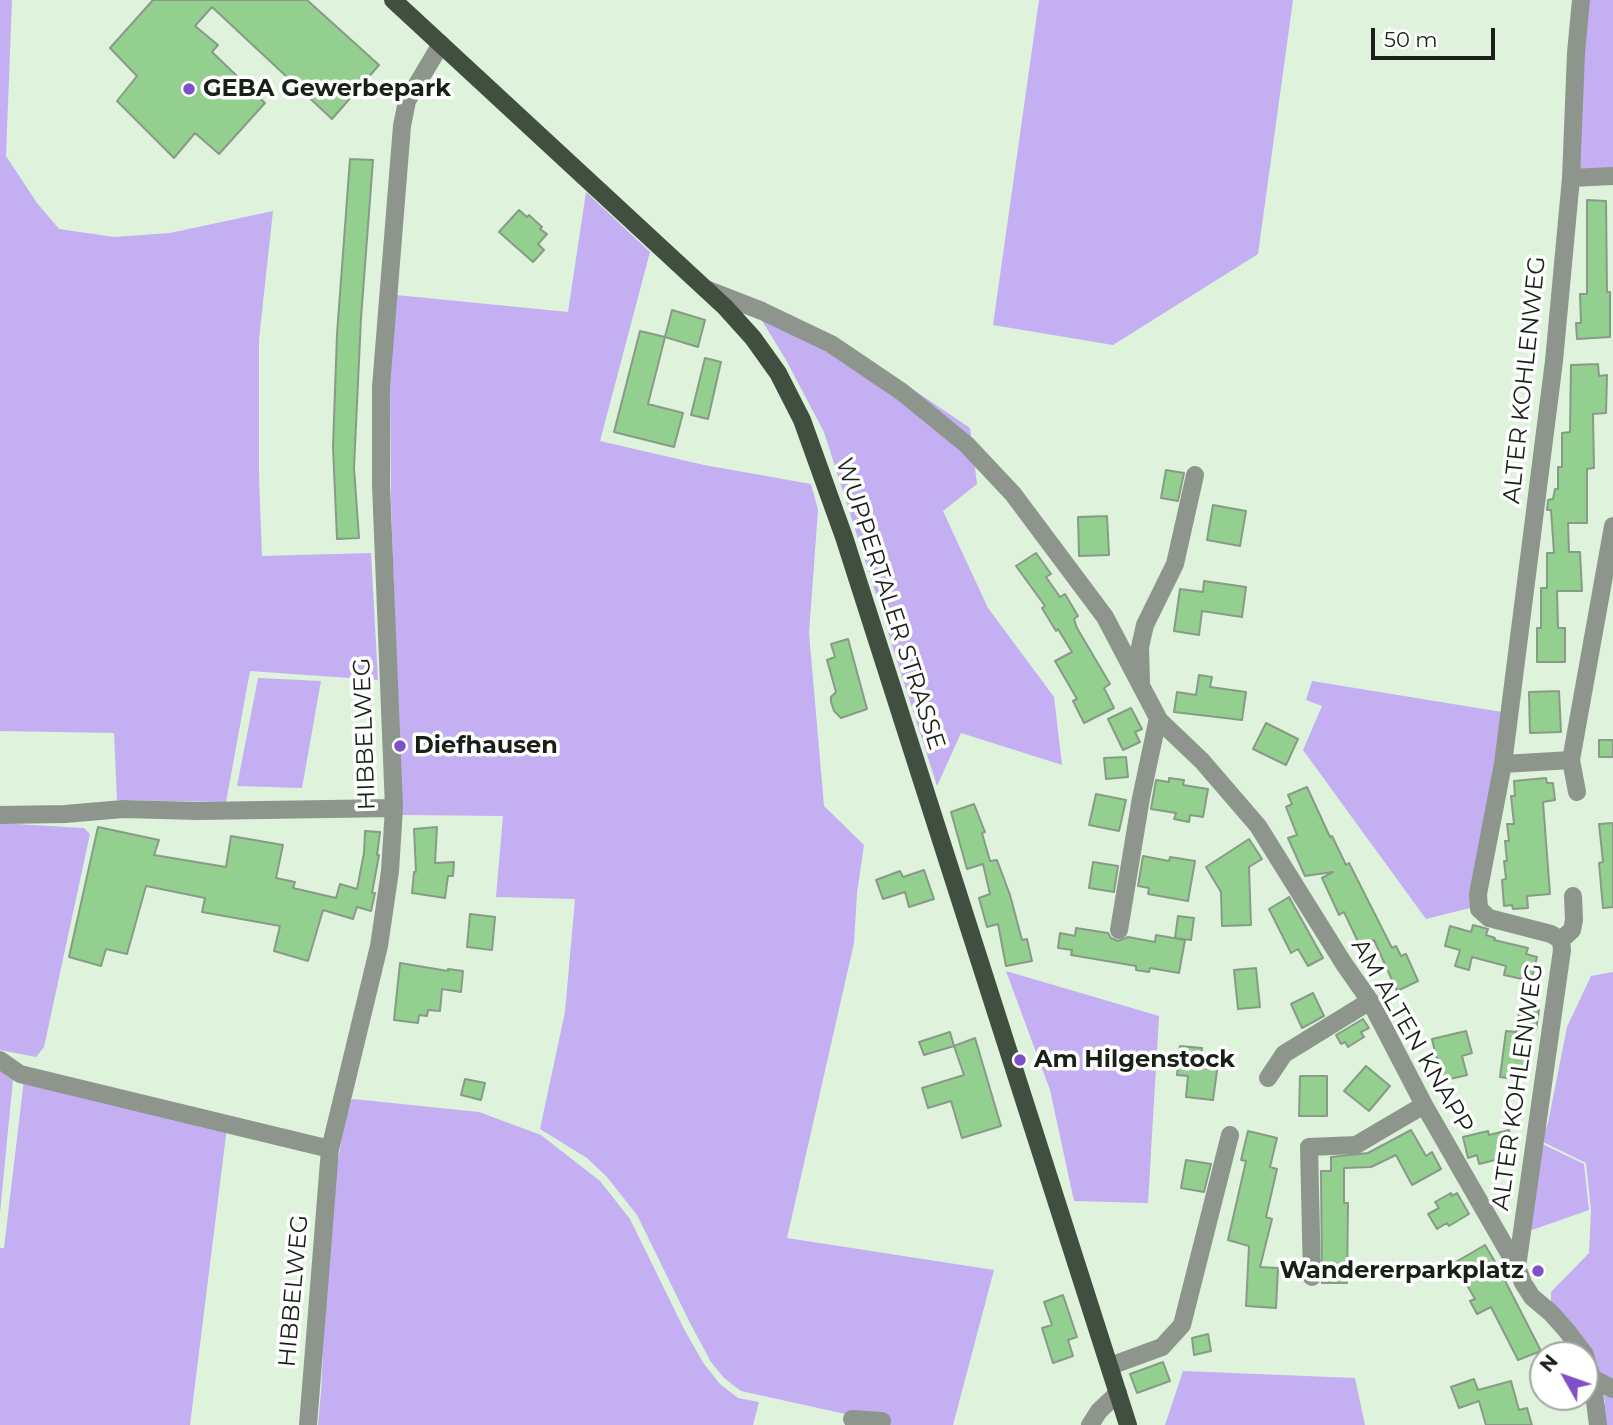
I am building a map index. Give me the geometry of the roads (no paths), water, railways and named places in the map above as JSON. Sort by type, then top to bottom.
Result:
[{"type":"main road","name":"WUPPERTALER STRASSE","points":[[393,0],[708,290],[753,338],[778,373],[802,420],[844,537],[1128,1425]]},
{"type":"street","name":"ALTER KOHLENWEG","points":[[1517,1267],[1562,950],[1561,940],[1551,934],[1489,918],[1479,909],[1478,894],[1503,764],[1554,361],[1572,178],[1576,53],[1581,0]]},
{"type":"street","name":"HIBBELWEG","points":[[308,1425],[330,1149],[384,920],[390,871],[394,808],[382,499],[381,387],[404,108],[441,44]]},
{"type":"street","points":[[1572,178],[1613,176]]},
{"type":"street","name":"AM ALTEN KNAPP","points":[[708,290],[762,311],[831,344],[902,392],[967,445],[1013,494],[1105,617],[1158,718],[1202,761],[1258,826],[1370,1001],[1424,1105],[1517,1267],[1523,1283],[1532,1297],[1551,1313],[1574,1341]]},
{"type":"street","points":[[1141,689],[1140,647],[1145,625],[1175,564],[1195,475]]},
{"type":"street","points":[[1577,792],[1571,760],[1613,526]]},
{"type":"street","points":[[1119,930],[1139,809],[1158,718]]},
{"type":"street","points":[[1503,764],[1571,760]]},
{"type":"street","points":[[0,815],[65,814],[123,809],[198,811],[394,808]]},
{"type":"street","points":[[1561,940],[1572,930],[1573,896]]},
{"type":"street","points":[[1268,1078],[1284,1054],[1370,1001]]},
{"type":"street","points":[[0,1060],[20,1074],[330,1149]]},
{"type":"street","points":[[1312,1277],[1309,1147],[1356,1145],[1424,1105]]},
{"type":"street","points":[[1110,1366],[1162,1347],[1182,1325],[1230,1135]]},
{"type":"street","points":[[1090,1425],[1099,1411],[1118,1393]]},
{"type":"street","points":[[852,1419],[882,1422]]},
{"type":"place","name":"GEBA Gewerbepark","points":[[189,89]]},
{"type":"place","name":"Diefhausen","points":[[400,746]]},
{"type":"place","name":"Am Hilgenstock","points":[[1020,1060]]},
{"type":"place","name":"Wandererparkplatz","points":[[1538,1271]]}]
